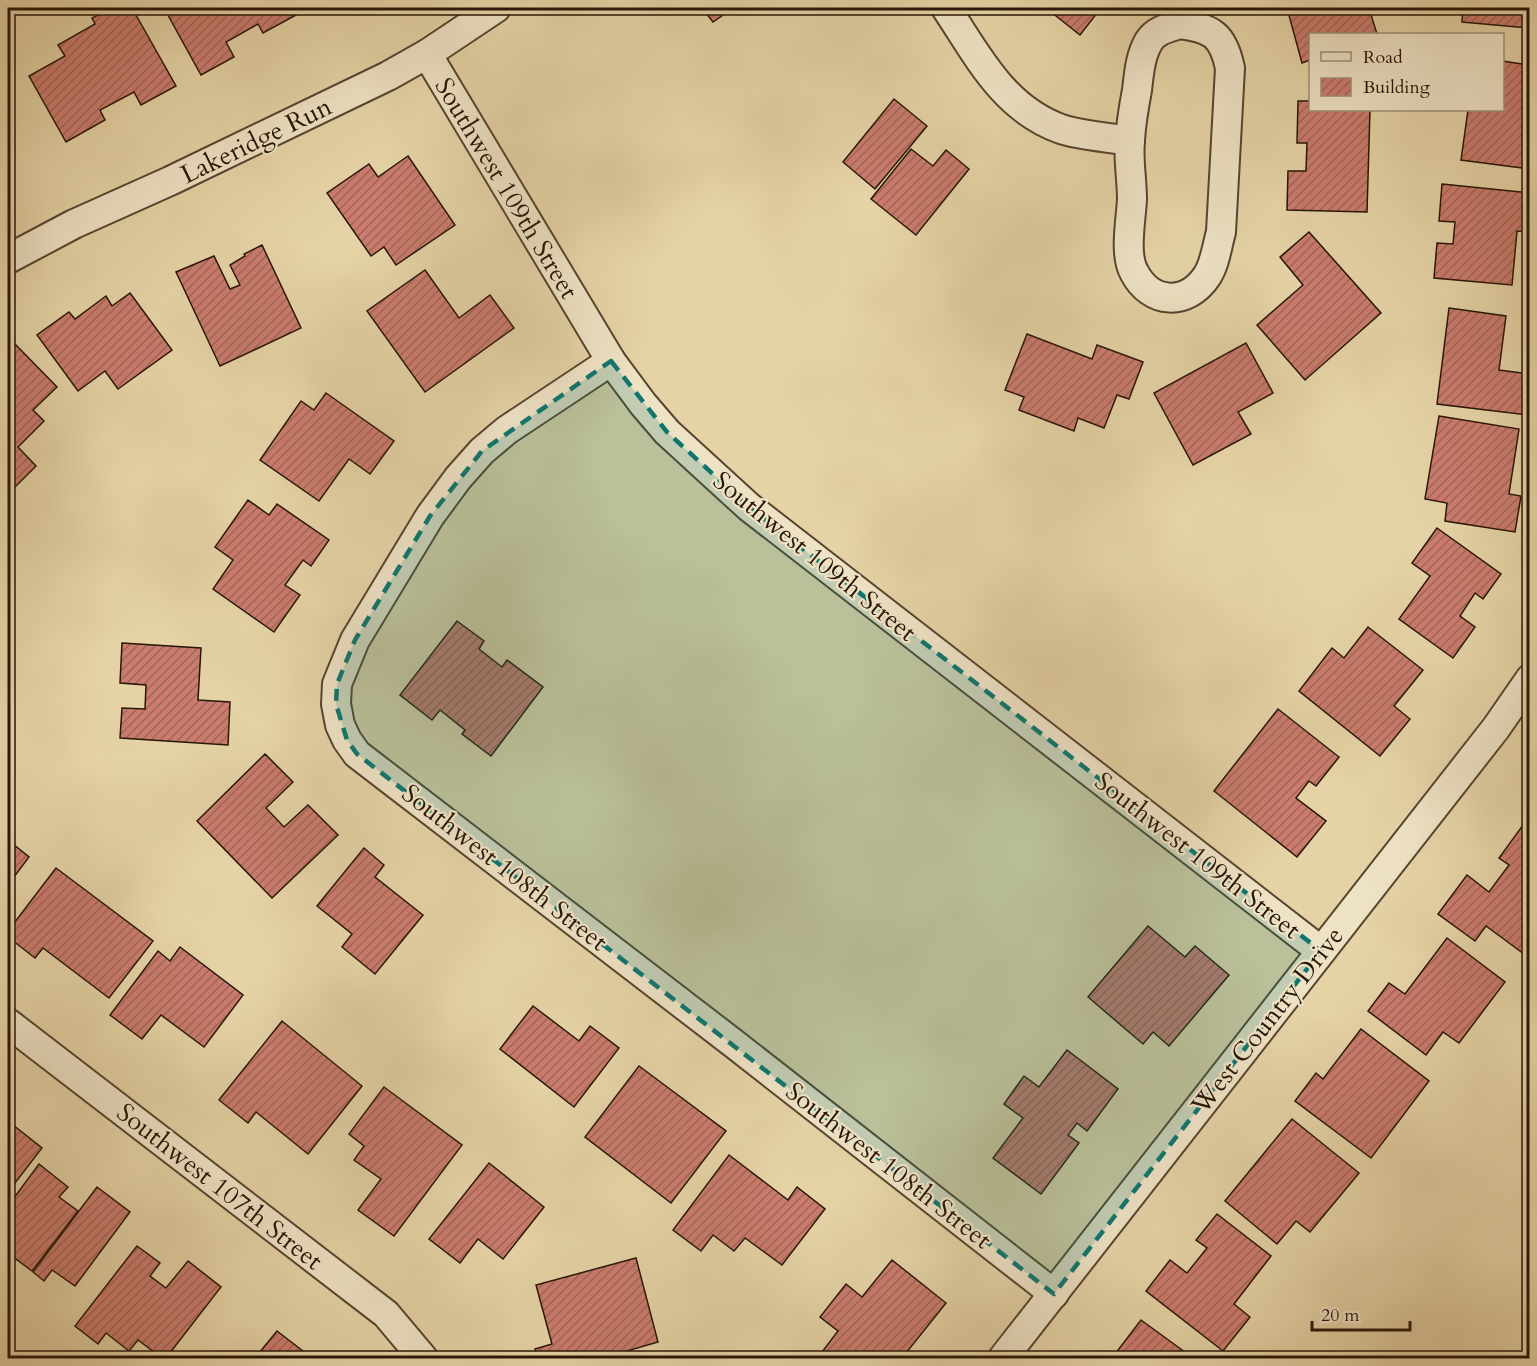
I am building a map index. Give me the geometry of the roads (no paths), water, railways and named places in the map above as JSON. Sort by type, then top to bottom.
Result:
[{"type":"street","name":"Lakeridge Run","points":[[8,259],[74,224],[170,181],[388,76],[427,54],[496,8]]},
{"type":"street","points":[[946,8],[990,74],[1012,100],[1030,114],[1064,130],[1130,141]]},
{"type":"street","points":[[1180,24],[1210,30],[1227,50],[1230,68],[1221,232],[1208,274],[1196,289],[1180,297],[1167,298],[1151,292],[1133,271],[1130,258],[1132,198],[1130,141],[1138,78],[1143,54],[1150,40],[1159,30],[1180,24]]},
{"type":"street","name":"Southwest 109th Street","points":[[427,54],[611,361],[667,432],[749,507],[1321,951]]},
{"type":"street","name":"Southwest 108th Street","points":[[611,361],[507,430],[482,451],[458,478],[430,516],[355,640],[337,684],[336,704],[340,725],[347,740],[357,754],[734,1043],[1054,1294]]},
{"type":"street","name":"West Country Drive","points":[[1003,1359],[1496,728],[1530,680]]},
{"type":"street","name":"Southwest 107th Street","points":[[8,1023],[386,1314],[423,1359]]}]
